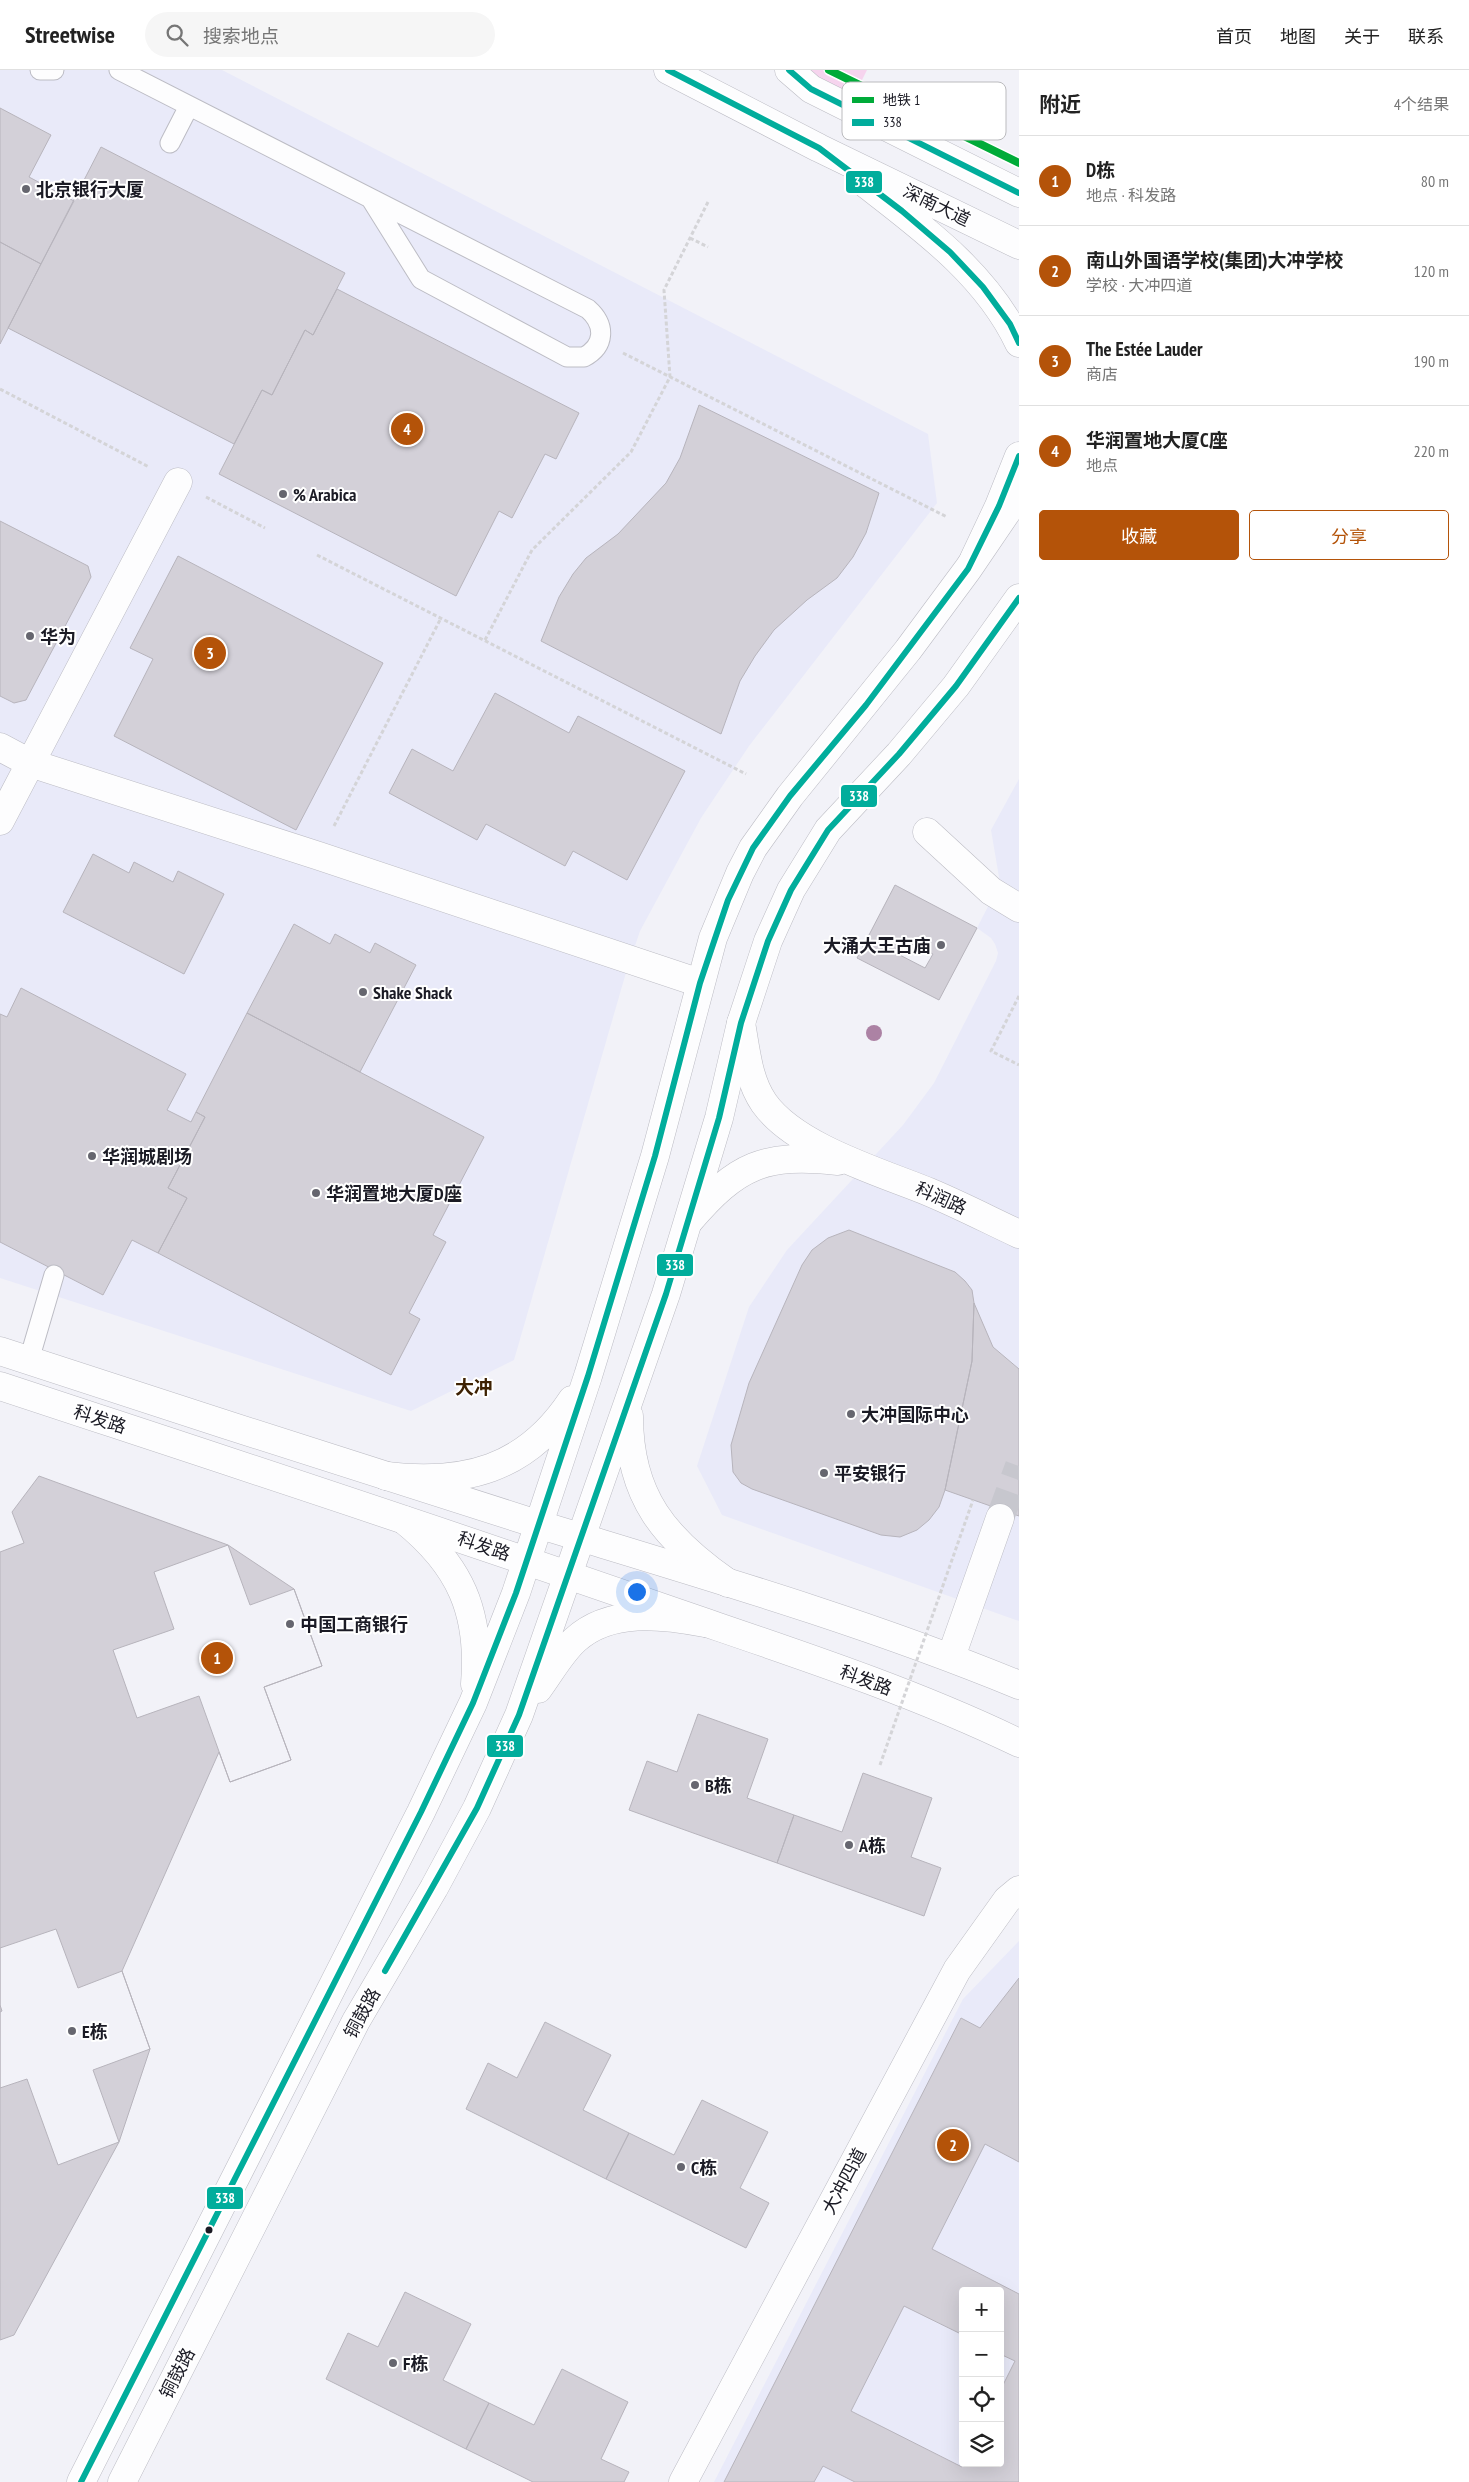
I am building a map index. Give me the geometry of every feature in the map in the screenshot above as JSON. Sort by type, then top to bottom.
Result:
[{"type":"main road","name":"深南大道","points":[[668,70],[819,148],[1019,245]]},
{"type":"main road","points":[[789,70],[811,89],[842,104]]},
{"type":"main road","points":[[913,140],[1019,193]]},
{"type":"main road","points":[[819,148],[950,252],[983,287],[1010,324],[1019,343]]},
{"type":"main road","points":[[974,559],[999,506],[1019,456]]},
{"type":"main road","points":[[0,821],[178,482]]},
{"type":"main road","name":"铜鼓路","points":[[81,2482],[421,1812],[473,1703],[504,1628],[588,1376],[655,1156],[700,984],[728,900],[753,848],[790,796],[866,705],[974,559],[1019,494]]},
{"type":"main road","name":"铜鼓路","points":[[122,2482],[356,2021],[434,1888],[477,1808],[519,1715],[630,1400],[690,1221],[719,1118],[741,1023],[768,941],[791,890],[828,830],[899,754],[956,686],[1019,598]]},
{"type":"main road","points":[[0,747],[30,762],[319,856],[700,984]]},
{"type":"main road","points":[[927,832],[991,891],[1019,908]]},
{"type":"main road","name":"科润路","points":[[741,1023],[756,1089],[764,1104],[797,1133],[822,1148],[952,1202],[1019,1234]]},
{"type":"main road","points":[[690,1221],[714,1192],[734,1177],[761,1164],[789,1158],[862,1164]]},
{"type":"main road","name":"科发路","points":[[0,1351],[386,1476],[728,1583],[951,1657],[1019,1685]]},
{"type":"main road","points":[[386,1476],[422,1480],[451,1478],[486,1470],[509,1460],[527,1449],[547,1432],[565,1411],[588,1376]]},
{"type":"main road","name":"科发路","points":[[0,1386],[569,1575],[949,1711],[1019,1743]]},
{"type":"main road","points":[[630,1400],[629,1436],[633,1463],[648,1502],[670,1535],[685,1550],[728,1583]]},
{"type":"main road","points":[[951,1657],[1000,1518]]},
{"type":"main road","points":[[404,1520],[440,1552],[460,1583],[468,1606],[474,1635],[476,1664],[473,1703]]},
{"type":"main road","points":[[519,1715],[575,1641],[592,1627],[635,1617],[660,1615],[705,1623]]},
{"type":"main road","name":"大冲四道","points":[[683,2482],[957,1970],[1007,1900],[1019,1890]]},
{"type":"lane","points":[[40,70],[54,70]]},
{"type":"lane","points":[[123,71],[588,310],[600,322],[602,335],[595,350],[584,357],[567,356],[427,283],[413,270],[372,199]]},
{"type":"lane","points":[[170,143],[189,106]]},
{"type":"lane","points":[[29,1360],[54,1275]]},
{"type":"path","points":[[485,640],[532,550],[631,452],[670,377],[664,290],[708,202]]},
{"type":"path","points":[[690,238],[708,247]]},
{"type":"path","points":[[600,341],[947,517]]},
{"type":"path","points":[[0,389],[265,528]]},
{"type":"path","points":[[317,555],[746,774]]},
{"type":"path","points":[[319,856],[441,618]]},
{"type":"path","points":[[1019,996],[991,1051],[1019,1066]]},
{"type":"path","points":[[880,1765],[973,1500]]},
{"type":"shaded area","points":[[0,70],[222,70],[928,434],[937,503],[749,746],[701,818],[640,931],[625,976],[514,1360],[411,1411],[0,1278]]},
{"type":"shaded area","points":[[788,70],[867,70],[861,82],[842,82],[842,97]]},
{"type":"shaded area","points":[[1019,779],[1019,1621],[722,1515],[697,1466],[749,1307],[787,1250],[903,1125],[934,1083],[996,961],[998,953],[995,944],[991,938],[977,928],[1000,883],[991,830]]},
{"type":"shaded area","points":[[1019,1941],[1019,2482],[714,2482],[963,1999]]},
{"type":"building","name":"北京银行大厦","points":[[0,108],[51,135],[29,177],[74,201],[41,264],[0,242]]},
{"type":"building","points":[[101,147],[345,273],[313,335],[305,330],[272,395],[262,390],[234,444],[8,328]]},
{"type":"building","points":[[0,242],[41,264],[0,344]]},
{"type":"building","points":[[337,289],[579,413],[556,459],[545,454],[512,518],[499,511],[456,596],[219,474],[262,390],[272,395],[305,330],[313,335]]},
{"type":"building","points":[[699,405],[879,493],[866,533],[853,557],[837,578],[807,600],[774,630],[755,656],[740,681],[721,734],[541,641],[559,597],[573,574],[586,558],[618,534],[666,483],[680,458]]},
{"type":"building","name":"华为","points":[[0,521],[88,566],[91,577],[26,700],[14,703],[0,696]]},
{"type":"building","points":[[178,556],[383,663],[296,830],[114,736],[153,659],[130,648]]},
{"type":"building","points":[[495,693],[569,733],[578,716],[685,771],[627,880],[573,851],[565,866],[486,824],[477,840],[389,793],[412,749],[453,771]]},
{"type":"building","points":[[93,854],[129,873],[134,862],[173,882],[178,871],[224,894],[184,974],[63,912]]},
{"type":"building","name":"大涌大王古庙","points":[[895,885],[977,928],[939,1000],[857,958]],"holes":[[[900,938],[933,954],[925,968],[894,952]]]},
{"type":"building","points":[[294,924],[330,944],[335,934],[370,953],[375,943],[416,965],[360,1072],[247,1013]]},
{"type":"building","name":"华润城剧场","points":[[21,988],[186,1074],[167,1110],[191,1122],[196,1112],[205,1117],[168,1188],[187,1198],[158,1253],[132,1240],[103,1295],[0,1242],[0,1014],[7,1017]]},
{"type":"building","name":"华润置地大厦D座","points":[[247,1013],[484,1137],[433,1235],[446,1242],[409,1313],[420,1319],[391,1375],[158,1253],[187,1198],[168,1188],[205,1117],[196,1112]]},
{"type":"building","name":"大冲国际中心","points":[[849,1230],[955,1272],[972,1290],[974,1303],[972,1361],[945,1490],[939,1507],[929,1520],[917,1530],[900,1537],[881,1535],[752,1489],[741,1483],[733,1472],[731,1445],[749,1383],[802,1265],[812,1250],[828,1238]]},
{"type":"building","points":[[974,1303],[993,1347],[1019,1369],[1019,1516],[945,1490],[972,1361]]},
{"type":"building","points":[[39,1476],[228,1545],[294,1589],[322,1666],[264,1687],[291,1760],[230,1782],[219,1752],[122,1971],[150,2049],[119,2142],[14,2335],[0,2340],[0,1552],[24,1543],[12,1512]]},
{"type":"building","points":[[228,1545],[250,1605],[294,1589],[322,1666],[264,1687],[291,1760],[230,1782],[199,1696],[137,1718],[113,1650],[174,1629],[154,1572]]},
{"type":"building","name":"B栋","points":[[698,1714],[768,1739],[747,1798],[794,1815],[777,1863],[629,1810],[647,1761],[677,1772]]},
{"type":"building","name":"A栋","points":[[863,1773],[932,1798],[911,1857],[941,1868],[924,1916],[777,1863],[794,1815],[842,1832]]},
{"type":"building","name":"E栋","points":[[56,1929],[78,1988],[122,1971],[150,2049],[93,2070],[119,2142],[58,2165],[27,2079],[0,2088],[0,2012],[2,2011],[0,2005],[0,1948]]},
{"type":"building","points":[[1019,1978],[1019,2162],[985,2144],[932,2249],[1019,2294],[1019,2482],[855,2482],[823,2466],[814,2482],[724,2482],[961,2018],[980,2028]],"holes":[[[959,2287],[1004,2287],[1004,2356],[1015,2361],[1004,2383],[1004,2467],[959,2467],[851,2411],[904,2306],[959,2333]]]},
{"type":"building","points":[[545,2022],[611,2055],[583,2110],[629,2133],[606,2179],[466,2109],[488,2063],[517,2078]]},
{"type":"building","name":"C栋","points":[[702,2100],[768,2132],[740,2188],[769,2203],[746,2248],[606,2179],[629,2133],[674,2155]]},
{"type":"building","name":"F栋","points":[[405,2292],[471,2324],[443,2380],[489,2403],[466,2449],[326,2379],[348,2333],[378,2347]]},
{"type":"building","points":[[562,2369],[628,2402],[601,2459],[629,2472],[624,2482],[533,2482],[466,2449],[489,2403],[534,2425]]},
{"type":"tunnel","points":[[1000,1518],[1019,1466]]},
{"type":"metro line","name":"1","points":[[829,70],[854,82]]},
{"type":"metro line","name":"1","points":[[972,140],[1019,163]]},
{"type":"transit line","name":"338","points":[[668,70],[819,148],[902,211],[950,252],[983,287],[1010,324],[1019,343]]},
{"type":"transit line","name":"338","points":[[789,70],[811,89],[842,104]]},
{"type":"transit line","name":"338","points":[[913,140],[1019,193]]},
{"type":"transit line","name":"338","points":[[81,2482],[421,1812],[473,1703],[516,1593],[588,1376],[655,1156],[700,983],[728,900],[753,848],[790,796],[866,705],[968,569],[999,506],[1019,456]]},
{"type":"transit line","name":"338","points":[[385,1971],[477,1808],[519,1715],[666,1294],[719,1118],[741,1023],[768,941],[791,890],[828,830],[899,754],[956,686],[1019,598]]},
{"type":"place","name":"北京银行大厦","points":[[26,189]]},
{"type":"place","name":"华润置地大厦C座","points":[[407,429]]},
{"type":"place","name":"% Arabica","points":[[283,494]]},
{"type":"place","name":"华为","points":[[30,636]]},
{"type":"place","name":"The Estée Lauder","points":[[210,653]]},
{"type":"place","name":"大涌大王古庙","points":[[941,945]]},
{"type":"place","name":"Shake Shack","points":[[363,992]]},
{"type":"place","name":"华润城剧场","points":[[92,1156]]},
{"type":"place","name":"华润置地大厦D座","points":[[316,1193]]},
{"type":"place","name":"大冲国际中心","points":[[851,1414]]},
{"type":"place","name":"平安银行","points":[[824,1473]]},
{"type":"place","name":"中国工商银行","points":[[290,1624]]},
{"type":"place","name":"D栋","points":[[217,1658]]},
{"type":"place","name":"B栋","points":[[695,1785]]},
{"type":"place","name":"A栋","points":[[849,1845]]},
{"type":"place","name":"E栋","points":[[72,2031]]},
{"type":"place","name":"南山外国语学校(集团)大冲学校","points":[[953,2145]]},
{"type":"place","name":"C栋","points":[[681,2167]]},
{"type":"place","name":"F栋","points":[[393,2363]]},
{"type":"district","name":"大冲","points":[[474,1387]]}]
